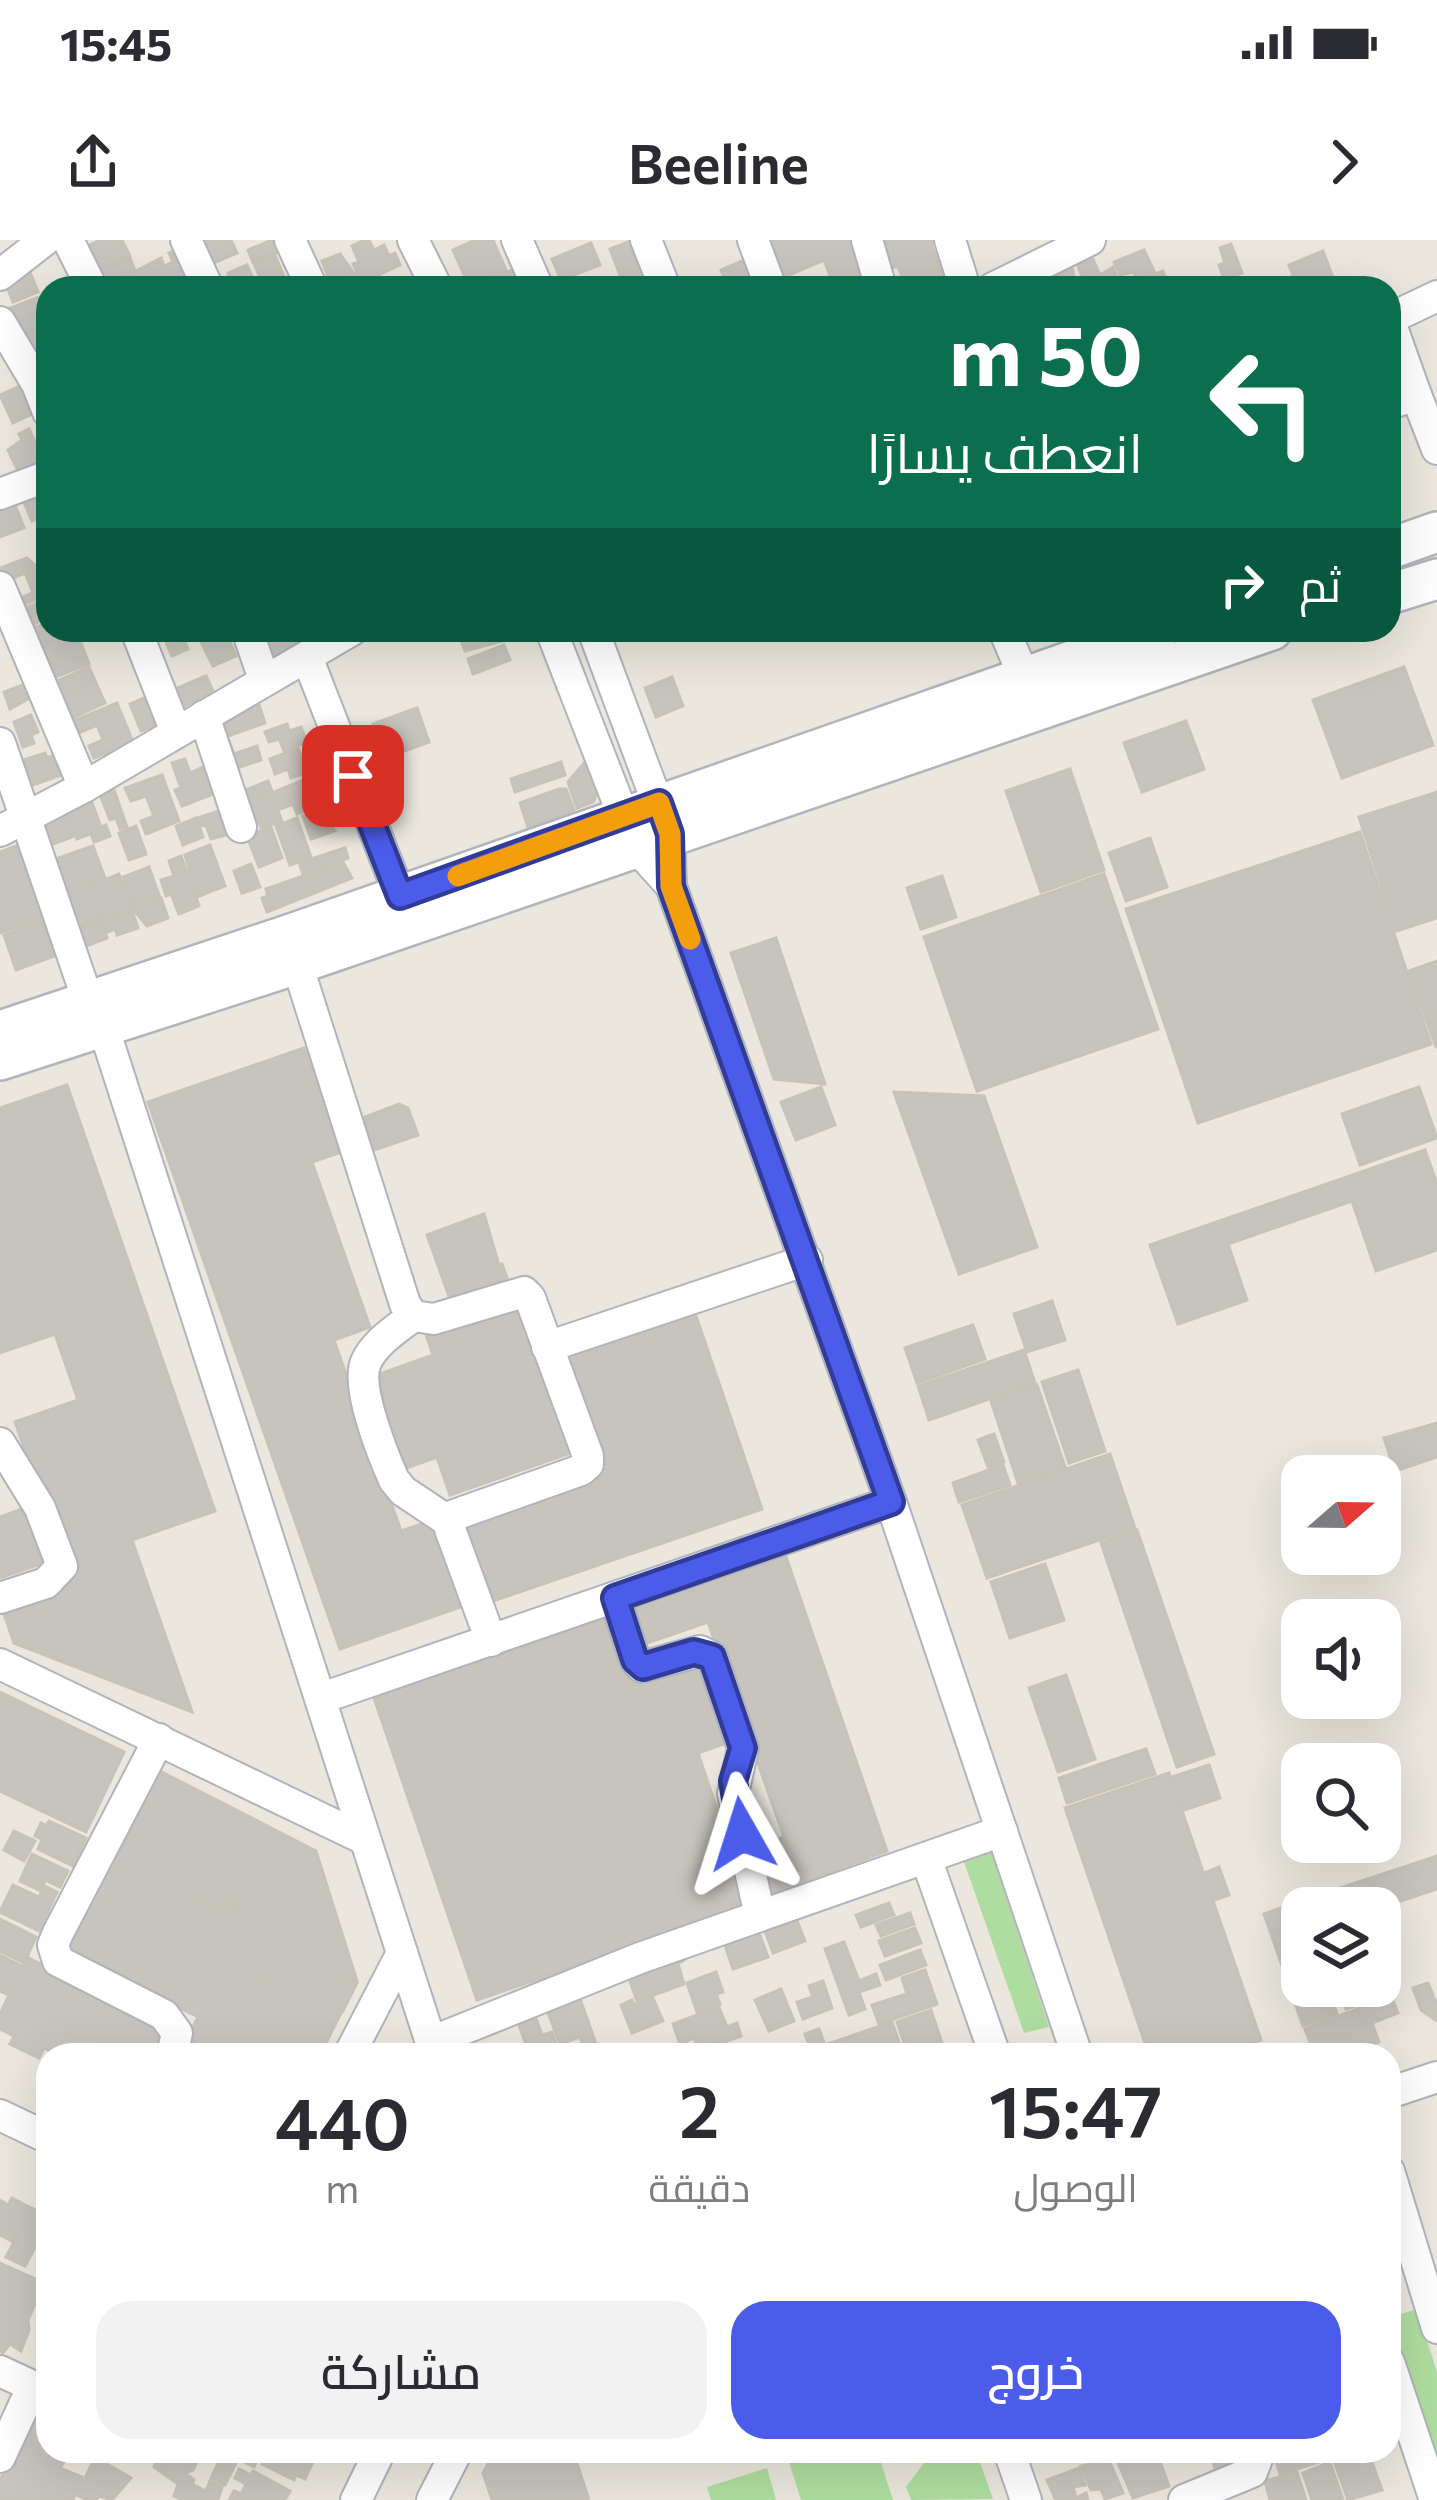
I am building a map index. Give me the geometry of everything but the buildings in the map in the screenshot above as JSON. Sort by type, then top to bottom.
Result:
[{"type":"street","points":[[0,275],[45,240]]},
{"type":"street","points":[[68,240],[86,276]]},
{"type":"street","points":[[186,240],[202,276]]},
{"type":"street","points":[[290,240],[306,276]]},
{"type":"street","points":[[413,240],[431,276]]},
{"type":"street","points":[[517,240],[533,276]]},
{"type":"street","points":[[646,240],[660,276]]},
{"type":"street","points":[[753,240],[766,276]]},
{"type":"street","points":[[866,240],[877,276]]},
{"type":"street","points":[[950,240],[961,276]]},
{"type":"street","points":[[1017,276],[1090,240]]},
{"type":"street","points":[[1401,313],[1437,296]]},
{"type":"street","points":[[0,322],[36,382]]},
{"type":"street","points":[[1402,399],[1437,448]]},
{"type":"street","points":[[0,494],[36,480]]},
{"type":"street","points":[[1401,545],[1437,532]]},
{"type":"street","points":[[1401,590],[1437,579]]},
{"type":"street","points":[[0,587],[84,787]]},
{"type":"street","points":[[141,642],[176,732]]},
{"type":"street","points":[[251,642],[264,679]]},
{"type":"street","points":[[12,824],[332,642]]},
{"type":"street","points":[[557,642],[647,825],[671,886],[807,1260],[1073,2043]]},
{"type":"street","points":[[595,642],[647,825]]},
{"type":"street","points":[[1009,642],[1025,679]]},
{"type":"street","points":[[0,1060],[95,1014],[647,825],[1127,642]]},
{"type":"street","points":[[292,950],[400,896],[647,825],[1233,642]]},
{"type":"street","points":[[307,657],[400,896]]},
{"type":"street","points":[[204,716],[241,827]]},
{"type":"street","points":[[0,743],[12,824],[95,1014],[431,2043]]},
{"type":"street","points":[[292,950],[405,1304],[413,1316]]},
{"type":"street","points":[[0,1030],[95,1014]]},
{"type":"street","points":[[547,1347],[807,1260]]},
{"type":"street","points":[[448,1521],[452,1514],[588,1464],[524,1292],[434,1319],[413,1316],[376,1346],[367,1358],[362,1383],[394,1480],[448,1521],[490,1640]]},
{"type":"street","points":[[0,1443],[40,1508],[62,1566],[46,1583],[0,1598]]},
{"type":"street","points":[[322,1698],[891,1502]]},
{"type":"street","points":[[615,1598],[635,1660],[643,1667],[694,1652],[712,1657],[743,1748],[733,1794],[760,1916]]},
{"type":"street","points":[[0,1664],[364,1839]]},
{"type":"street","points":[[159,1739],[58,1933],[53,1952],[58,1961],[164,2014],[177,2033],[175,2043]]},
{"type":"street","points":[[447,2043],[640,1958],[1002,1831]]},
{"type":"street","points":[[926,1858],[990,2043]]},
{"type":"street","points":[[355,2043],[402,1953]]},
{"type":"street","points":[[1401,2089],[1437,2077]]},
{"type":"street","points":[[0,2115],[36,2132]]},
{"type":"street","points":[[1402,2265],[1437,2328]]},
{"type":"street","points":[[0,2371],[31,2390],[0,2457]]},
{"type":"street","points":[[1401,2398],[1435,2500]]},
{"type":"street","points":[[356,2500],[374,2463]]},
{"type":"street","points":[[432,2500],[452,2463]]},
{"type":"street","points":[[1014,2463],[1026,2500]]},
{"type":"street","points":[[1184,2500],[1252,2472],[1255,2463]]},
{"type":"green space","points":[[990,1847],[1049,2027],[1024,2033],[963,1859]]},
{"type":"green space","points":[[1417,2309],[1437,2372],[1437,2451],[1431,2454],[1401,2349],[1401,2314]]},
{"type":"green space","points":[[789,2463],[881,2463],[893,2500],[801,2500]]},
{"type":"green space","points":[[924,2463],[980,2463],[993,2499],[911,2500],[906,2487]]},
{"type":"green space","points":[[767,2468],[776,2500],[711,2500],[707,2487]]},
{"type":"slow traffic","points":[[458,876],[659,803],[670,834],[671,886],[690,939]]},
{"type":"route","points":[[353,776],[400,896],[659,803],[670,834],[671,886],[891,1502],[615,1598],[638,1664],[654,1666],[700,1651],[712,1657],[743,1748],[733,1781],[742,1834]]}]
